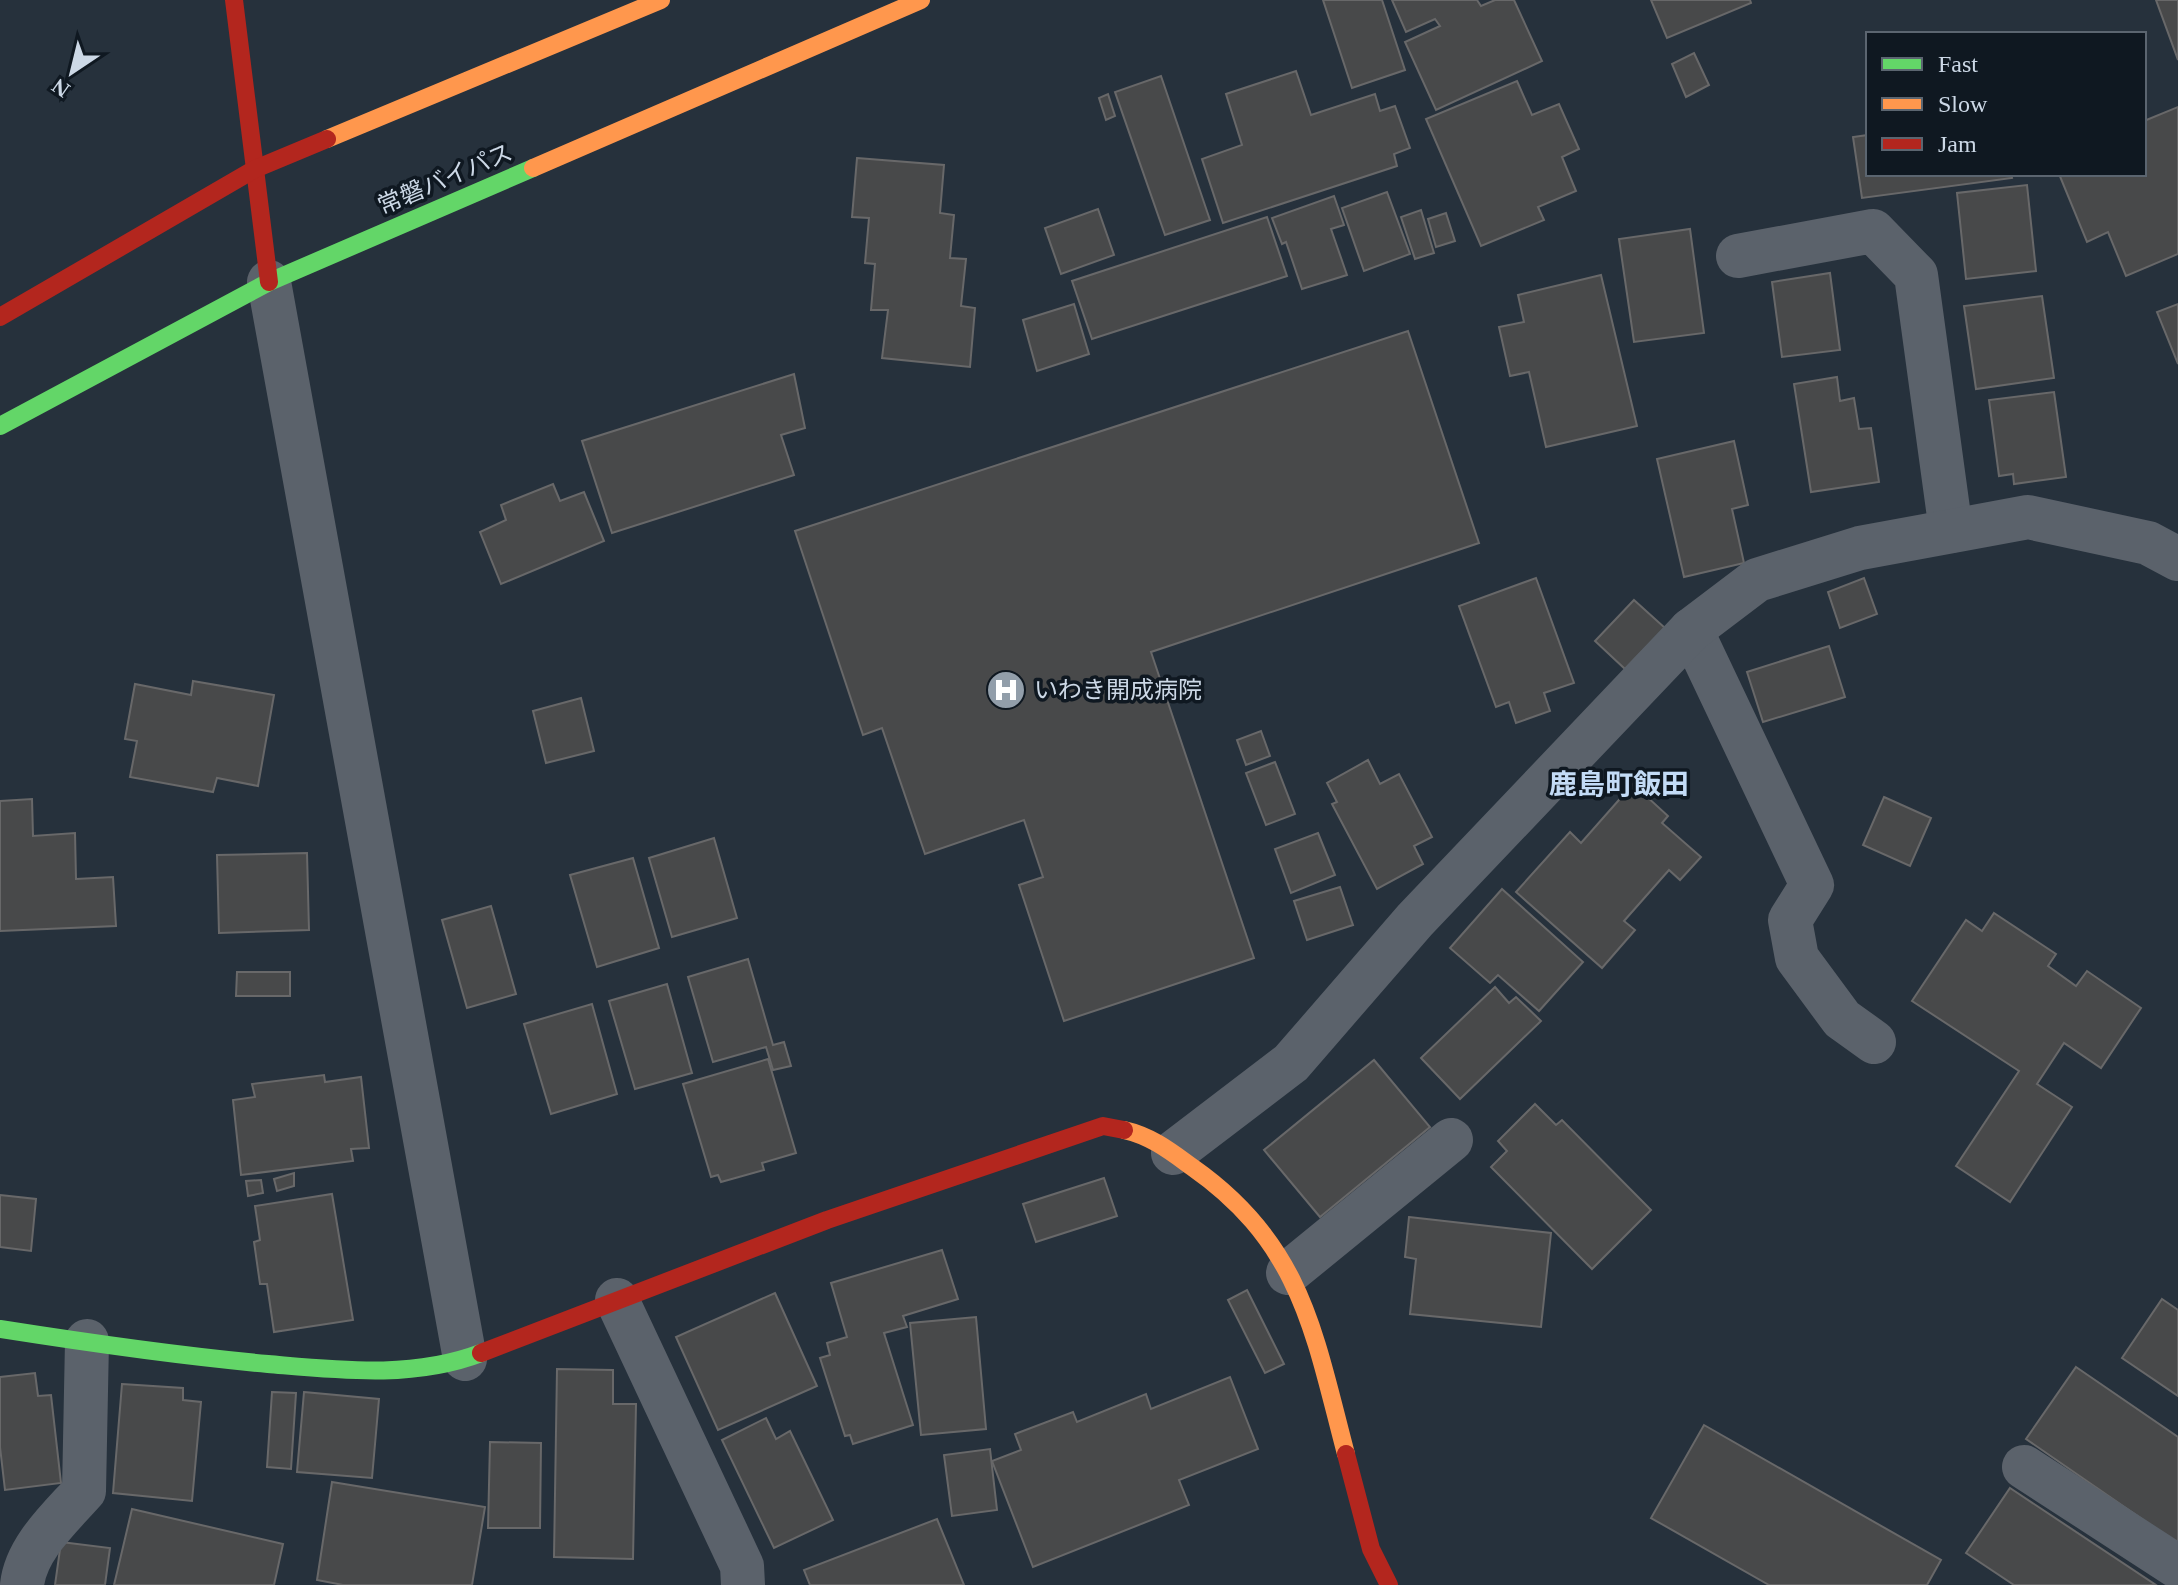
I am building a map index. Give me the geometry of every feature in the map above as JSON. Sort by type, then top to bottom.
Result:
[{"type":"main road","points":[[234,0],[269,282]]},
{"type":"main road","points":[[0,317],[255,169],[661,0]]},
{"type":"main road","name":"常磐バイパス","points":[[0,426],[269,282],[921,0]]},
{"type":"main road","points":[[0,1329],[168,1355],[371,1373],[465,1359],[827,1220],[1103,1126],[1147,1135],[1211,1180],[1264,1230],[1308,1310],[1371,1549],[1389,1585]]},
{"type":"street","points":[[1738,256],[1873,231],[1916,275],[1951,531]]},
{"type":"street","points":[[269,282],[465,1359]]},
{"type":"street","points":[[1173,1153],[1291,1063],[1415,920],[1691,630],[1757,580],[1860,548],[2028,517],[2148,543],[2178,559]]},
{"type":"street","points":[[1691,630],[1812,885],[1790,920],[1797,958],[1842,1019],[1874,1042]]},
{"type":"street","points":[[1288,1273],[1451,1140]]},
{"type":"street","points":[[617,1300],[742,1566],[743,1585]]},
{"type":"street","points":[[22,1585],[23,1570],[42,1539],[84,1491],[87,1341]]},
{"type":"street","points":[[2024,1467],[2178,1567]]},
{"type":"building","points":[[1323,0],[1382,0],[1405,70],[1352,88]]},
{"type":"building","points":[[1392,0],[1477,0],[1481,6],[1495,0],[1514,0],[1542,61],[1436,110],[1405,42],[1440,26],[1435,19],[1406,32]]},
{"type":"building","points":[[1651,0],[1750,0],[1751,3],[1667,38]]},
{"type":"building","points":[[2156,0],[2178,0],[2178,60]]},
{"type":"building","points":[[1694,53],[1709,85],[1686,97],[1672,64]]},
{"type":"building","points":[[1296,71],[1311,115],[1375,94],[1380,111],[1395,106],[1410,148],[1394,154],[1397,166],[1223,223],[1202,159],[1242,145],[1226,94]]},
{"type":"building","points":[[1161,76],[1210,220],[1165,235],[1115,92]]},
{"type":"building","points":[[1517,81],[1532,115],[1559,104],[1579,149],[1562,157],[1576,191],[1538,207],[1544,220],[1481,246],[1426,119]]},
{"type":"building","points":[[1108,94],[1115,116],[1106,120],[1099,98]]},
{"type":"building","points":[[2178,107],[2178,254],[2126,276],[2108,232],[2087,242],[2060,176],[2146,176],[2146,120]]},
{"type":"building","points":[[1866,135],[1866,176],[2012,178],[1862,198],[1853,137]]},
{"type":"building","points":[[857,158],[944,165],[940,213],[954,215],[950,258],[966,259],[961,306],[975,308],[970,367],[882,358],[888,310],[871,310],[875,264],[865,263],[869,218],[852,217]]},
{"type":"building","points":[[2027,185],[2036,271],[1966,279],[1957,193]]},
{"type":"building","points":[[1387,192],[1410,254],[1364,271],[1342,208]]},
{"type":"building","points":[[1334,196],[1344,225],[1331,229],[1347,275],[1302,289],[1286,242],[1282,244],[1272,218]]},
{"type":"building","points":[[1098,209],[1114,255],[1061,274],[1045,228]]},
{"type":"building","points":[[1421,210],[1434,253],[1415,259],[1401,217]]},
{"type":"building","points":[[1446,213],[1455,241],[1436,247],[1428,219]]},
{"type":"building","points":[[1267,217],[1287,276],[1092,339],[1072,281]]},
{"type":"building","points":[[1690,229],[1704,333],[1634,342],[1619,239]]},
{"type":"building","points":[[1830,273],[1840,350],[1782,357],[1772,282]]},
{"type":"building","points":[[1601,275],[1637,426],[1546,447],[1529,372],[1510,376],[1499,327],[1524,322],[1518,295]]},
{"type":"building","points":[[2042,296],[2054,378],[1976,389],[1964,306]]},
{"type":"building","points":[[1074,304],[1089,354],[1037,371],[1023,320]]},
{"type":"building","points":[[2178,304],[2178,364],[2157,312]]},
{"type":"building","name":"いわき開成病院","points":[[1408,331],[1479,543],[1151,652],[1254,958],[1064,1021],[1019,885],[1043,877],[1024,820],[925,854],[882,728],[863,735],[795,531]]},
{"type":"building","points":[[794,374],[805,428],[781,435],[794,475],[612,533],[582,441]]},
{"type":"building","points":[[1837,377],[1840,401],[1854,398],[1859,429],[1871,428],[1879,482],[1811,492],[1794,384]]},
{"type":"building","points":[[2054,392],[2066,477],[2014,484],[2013,474],[1999,476],[1989,400]]},
{"type":"building","points":[[1734,441],[1748,505],[1732,509],[1744,563],[1684,577],[1657,459]]},
{"type":"building","points":[[553,484],[560,501],[584,492],[604,541],[501,584],[480,532],[506,520],[501,505]]},
{"type":"building","points":[[1536,578],[1574,683],[1544,693],[1550,711],[1516,723],[1509,702],[1496,707],[1459,606]]},
{"type":"building","points":[[1864,578],[1877,614],[1840,628],[1828,592]]},
{"type":"building","points":[[1634,600],[1665,628],[1625,669],[1595,641]]},
{"type":"building","points":[[1829,646],[1845,697],[1763,722],[1747,672]]},
{"type":"building","points":[[193,681],[274,695],[258,786],[217,778],[213,792],[130,777],[137,741],[125,739],[135,684],[191,695]]},
{"type":"building","points":[[581,698],[594,751],[546,763],[533,711]]},
{"type":"building","points":[[1261,731],[1270,756],[1246,765],[1237,740]]},
{"type":"building","points":[[1368,760],[1380,784],[1399,774],[1432,837],[1414,846],[1423,864],[1377,889],[1332,804],[1337,802],[1327,783]]},
{"type":"building","points":[[1275,762],[1295,814],[1266,825],[1246,773]]},
{"type":"building","points":[[1633,784],[1668,816],[1662,823],[1701,857],[1680,880],[1669,870],[1624,921],[1635,930],[1602,968],[1516,892],[1570,832],[1581,843]]},
{"type":"building","points":[[1884,797],[1931,818],[1910,866],[1863,845]]},
{"type":"building","points":[[32,799],[33,836],[75,833],[76,879],[113,877],[116,926],[0,931],[0,801]]},
{"type":"building","points":[[1318,833],[1335,875],[1291,893],[1275,849]]},
{"type":"building","points":[[714,838],[737,918],[672,937],[649,858]]},
{"type":"building","points":[[307,853],[309,930],[219,933],[217,855]]},
{"type":"building","points":[[633,858],[659,948],[597,967],[570,875]]},
{"type":"building","points":[[1340,887],[1353,925],[1307,940],[1294,901]]},
{"type":"building","points":[[1502,889],[1583,962],[1539,1011],[1498,975],[1490,983],[1450,948]]},
{"type":"building","points":[[491,906],[516,994],[467,1008],[442,920]]},
{"type":"building","points":[[1994,913],[2056,954],[2048,966],[2076,986],[2087,971],[2141,1008],[2101,1068],[2064,1043],[2037,1084],[2072,1107],[2010,1202],[1956,1166],[2019,1071],[1912,1001],[1966,920],[1982,931]]},
{"type":"building","points":[[748,959],[773,1045],[784,1042],[791,1066],[773,1070],[766,1047],[713,1062],[688,977]]},
{"type":"building","points":[[237,972],[290,972],[290,996],[236,996]]},
{"type":"building","points":[[667,984],[692,1073],[635,1089],[609,1001]]},
{"type":"building","points":[[1495,987],[1509,1003],[1516,997],[1541,1021],[1460,1099],[1421,1058]]},
{"type":"building","points":[[592,1004],[617,1094],[551,1114],[524,1024]]},
{"type":"building","points":[[768,1059],[796,1153],[762,1163],[764,1170],[721,1182],[718,1175],[711,1177],[683,1084]]},
{"type":"building","points":[[1374,1060],[1430,1127],[1320,1217],[1264,1150]]},
{"type":"building","points":[[324,1075],[325,1082],[361,1077],[369,1148],[351,1149],[353,1161],[241,1175],[233,1100],[255,1097],[252,1084]]},
{"type":"building","points":[[1535,1104],[1556,1125],[1562,1120],[1651,1210],[1592,1269],[1491,1167],[1507,1151],[1498,1141]]},
{"type":"building","points":[[294,1173],[294,1186],[277,1191],[274,1179]]},
{"type":"building","points":[[1104,1178],[1117,1216],[1036,1242],[1023,1204]]},
{"type":"building","points":[[261,1180],[263,1193],[248,1196],[246,1181]]},
{"type":"building","points":[[332,1194],[353,1320],[274,1332],[267,1284],[260,1284],[254,1242],[260,1240],[255,1206]]},
{"type":"building","points":[[0,1195],[36,1199],[31,1251],[0,1247]]},
{"type":"building","points":[[1409,1217],[1551,1233],[1541,1327],[1410,1314],[1416,1259],[1405,1257]]},
{"type":"building","points":[[942,1250],[958,1299],[903,1316],[907,1327],[884,1333],[913,1425],[853,1444],[850,1435],[845,1436],[820,1358],[830,1355],[827,1343],[847,1337],[831,1283]]},
{"type":"building","points":[[1247,1290],[1284,1364],[1265,1373],[1228,1300]]},
{"type":"building","points":[[775,1293],[817,1386],[718,1430],[676,1337]]},
{"type":"building","points":[[2162,1299],[2178,1310],[2178,1396],[2122,1358]]},
{"type":"building","points":[[976,1317],[986,1429],[921,1435],[910,1323]]},
{"type":"building","points":[[2076,1367],[2178,1437],[2178,1544],[2026,1439]]},
{"type":"building","points":[[557,1369],[613,1370],[613,1404],[636,1404],[633,1559],[554,1557]]},
{"type":"building","points":[[35,1373],[38,1396],[51,1395],[61,1483],[5,1490],[0,1447],[0,1377]]},
{"type":"building","points":[[1230,1377],[1258,1449],[1179,1480],[1189,1505],[1033,1567],[992,1461],[1021,1450],[1015,1434],[1073,1412],[1077,1422],[1146,1394],[1151,1409]]},
{"type":"building","points":[[122,1384],[183,1388],[183,1400],[201,1402],[192,1501],[113,1493]]},
{"type":"building","points":[[272,1392],[296,1393],[291,1469],[267,1467]]},
{"type":"building","points":[[304,1392],[379,1399],[372,1478],[297,1472]]},
{"type":"building","points":[[766,1418],[776,1439],[790,1431],[833,1520],[774,1548],[722,1440]]},
{"type":"building","points":[[1704,1425],[1941,1560],[1927,1585],[1769,1585],[1651,1518]]},
{"type":"building","points":[[490,1442],[541,1443],[540,1528],[488,1528]]},
{"type":"building","points":[[990,1449],[997,1510],[952,1516],[944,1455]]},
{"type":"building","points":[[332,1482],[485,1507],[472,1585],[343,1585],[317,1580]]},
{"type":"building","points":[[2010,1488],[2156,1585],[2014,1585],[1966,1553]]},
{"type":"building","points":[[132,1509],[283,1544],[274,1585],[114,1585]]},
{"type":"building","points":[[937,1519],[964,1585],[810,1585],[804,1570]]},
{"type":"building","points":[[61,1542],[110,1548],[105,1585],[55,1585]]},
{"type":"traffic: fast","points":[[0,426],[269,282],[533,168]]},
{"type":"traffic: fast","points":[[0,1329],[201,1357],[349,1370],[429,1367],[481,1353]]},
{"type":"traffic: slow","points":[[327,139],[661,0]]},
{"type":"traffic: slow","points":[[533,168],[921,0]]},
{"type":"traffic: slow","points":[[1124,1130],[1152,1140],[1168,1150],[1229,1196],[1258,1227],[1281,1260],[1312,1330],[1346,1454]]},
{"type":"traffic: jam","points":[[234,0],[269,282]]},
{"type":"traffic: jam","points":[[0,317],[255,169],[327,139]]},
{"type":"traffic: jam","points":[[481,1353],[827,1220],[1103,1126],[1124,1130]]},
{"type":"traffic: jam","points":[[1346,1454],[1371,1549],[1389,1585]]},
{"type":"place","name":"いわき開成病院","points":[[1006,690]]},
{"type":"district","name":"鹿島町飯田","points":[[1619,784]]}]
